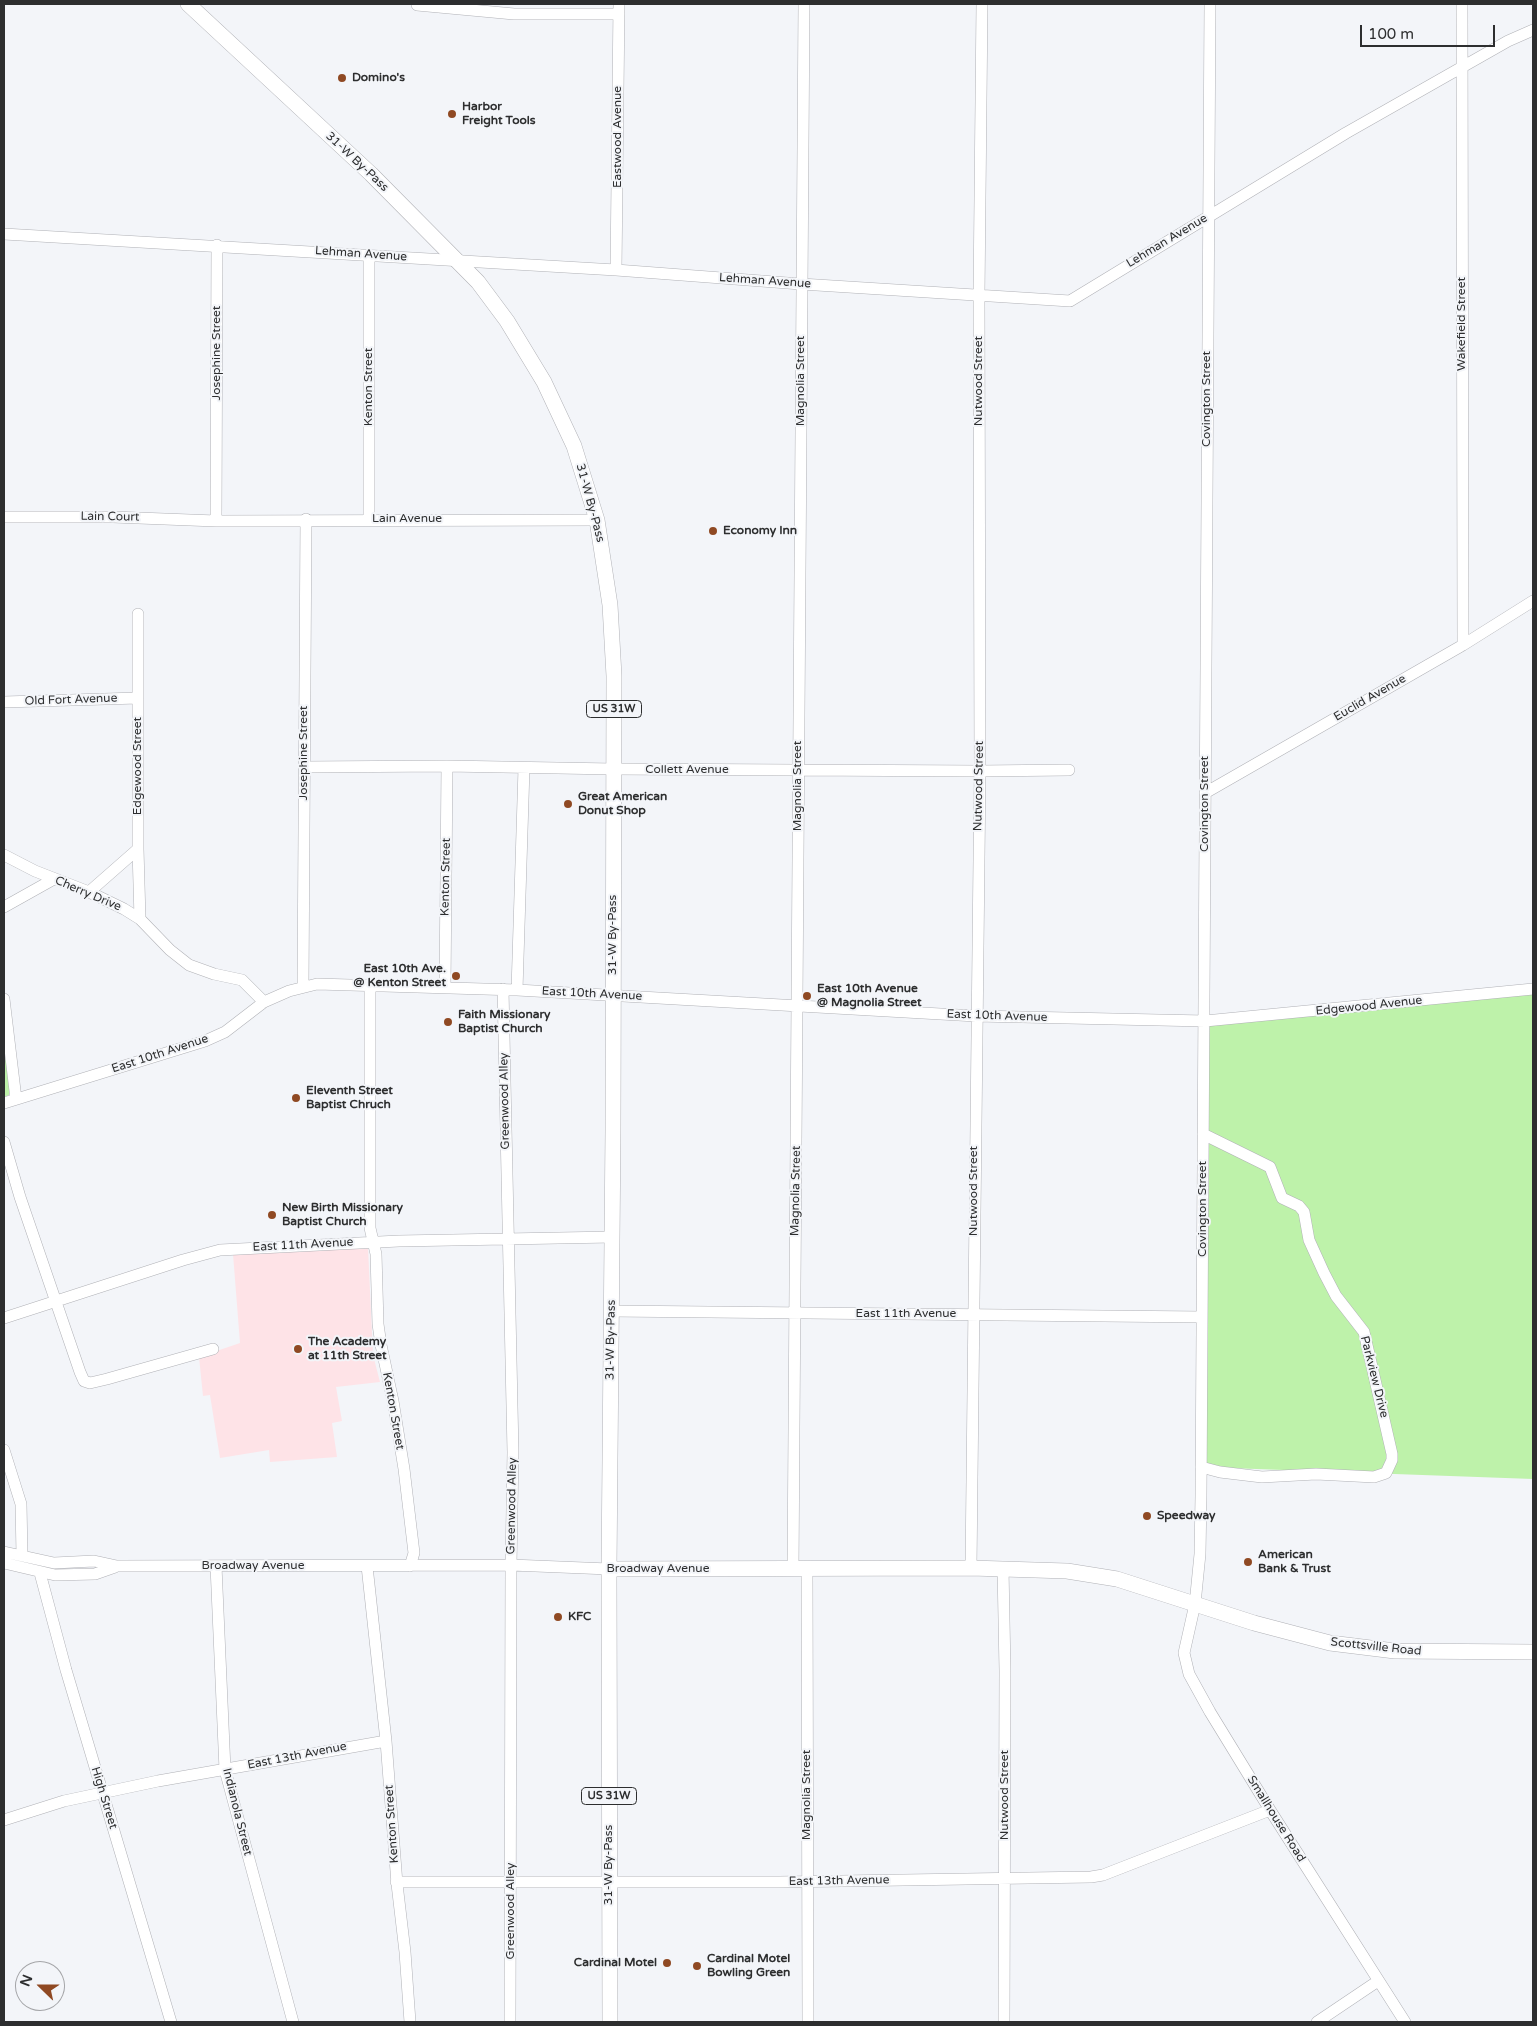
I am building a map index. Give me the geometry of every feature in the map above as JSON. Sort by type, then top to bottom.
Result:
[{"type":"main road","name":"31-W By-Pass","points":[[188,4],[371,174],[478,282],[507,321],[544,382],[574,446],[597,520],[610,605],[614,683],[609,1569],[610,2022]]},
{"type":"main road","name":"Broadway Avenue","points":[[609,1569],[1003,1568],[1059,1570],[1098,1575],[1142,1586],[1195,1604]]},
{"type":"main road","name":"Scottsville Road","points":[[1195,1604],[1300,1636],[1339,1645],[1402,1651],[1533,1652]]},
{"type":"street","name":"Magnolia Street","points":[[804,4],[795,1314],[807,1881],[808,2022]]},
{"type":"street","name":"Nutwood Street","points":[[971,1568],[980,771],[979,295],[982,4]]},
{"type":"street","name":"Covington Street","points":[[1195,1604],[1200,1554],[1201,1467],[1210,4]]},
{"type":"street","name":"Wakefield Street","points":[[1462,4],[1463,645]]},
{"type":"street","points":[[417,5],[514,14],[619,9]]},
{"type":"street","name":"Eastwood Avenue","points":[[616,270],[619,9]]},
{"type":"street","name":"Lehman Avenue","points":[[4,234],[217,245],[616,270],[1070,301],[1346,133],[1513,38],[1533,30]]},
{"type":"street","name":"Josephine Street","points":[[216,521],[217,245]]},
{"type":"street","name":"Kenton Street","points":[[369,255],[369,519]]},
{"type":"street","name":"Lain Court","points":[[4,517],[113,517],[216,521]]},
{"type":"street","name":"Josephine Street","points":[[303,986],[306,519]]},
{"type":"street","name":"Lain Avenue","points":[[216,521],[306,519],[597,520]]},
{"type":"street","name":"Euclid Avenue","points":[[1205,793],[1463,645],[1533,601]]},
{"type":"street","name":"Edgewood Street","points":[[138,614],[138,849],[140,919]]},
{"type":"street","name":"Old Fort Avenue","points":[[4,702],[138,698]]},
{"type":"street","name":"Kenton Street","points":[[445,988],[447,766]]},
{"type":"street","name":"Collett Avenue","points":[[304,767],[447,766],[613,769],[1069,770]]},
{"type":"street","points":[[517,990],[524,768]]},
{"type":"street","points":[[89,892],[138,849]]},
{"type":"street","name":"Cherry Drive","points":[[4,855],[54,879],[114,903],[140,919],[170,950],[189,965],[214,974],[242,980],[264,1002]]},
{"type":"street","points":[[4,907],[54,879]]},
{"type":"street","name":"East 10th Avenue","points":[[4,1103],[205,1041],[225,1032],[264,1002],[303,986],[334,983],[503,989],[976,1016],[1205,1021]]},
{"type":"street","name":"Kenton Street","points":[[370,985],[370,1228],[376,1254],[378,1324],[404,1469],[414,1553],[410,1566]]},
{"type":"street","name":"Greenwood Alley","points":[[503,989],[513,1443],[510,2022]]},
{"type":"street","name":"Edgewood Avenue","points":[[1205,1021],[1533,989]]},
{"type":"street","points":[[4,1000],[16,1099]]},
{"type":"street","name":"Parkview Drive","points":[[1201,1467],[1254,1476],[1316,1474],[1374,1477],[1386,1473],[1392,1460],[1364,1332],[1336,1296],[1324,1273],[1309,1240],[1304,1212],[1299,1206],[1282,1198],[1270,1168],[1203,1134]]},
{"type":"street","points":[[4,1142],[82,1379],[88,1383],[123,1375],[213,1349]]},
{"type":"street","name":"East 11th Avenue","points":[[4,1318],[183,1260],[220,1250],[374,1242],[612,1237]]},
{"type":"street","name":"East 11th Avenue","points":[[611,1311],[1202,1317]]},
{"type":"street","points":[[4,1450],[21,1504],[22,1555]]},
{"type":"street","name":"Broadway Avenue","points":[[4,1552],[54,1563],[94,1561],[117,1566],[511,1565],[609,1569]]},
{"type":"street","name":"Broadway Avenue","points":[[4,1563],[55,1575],[95,1574],[117,1566]]},
{"type":"street","name":"Indianola Street","points":[[216,1566],[225,1770],[293,2022]]},
{"type":"street","name":"Kenton Street","points":[[367,1566],[386,1741],[396,1882],[408,1983],[410,2022]]},
{"type":"street","name":"Nutwood Street","points":[[1003,1568],[1004,2022]]},
{"type":"street","name":"High Street","points":[[40,1573],[66,1670],[171,2022]]},
{"type":"street","name":"Smallhouse Road","points":[[1195,1604],[1184,1653],[1189,1674],[1270,1810],[1405,2022]]},
{"type":"street","name":"East 13th Avenue","points":[[4,1820],[64,1802],[158,1781],[386,1741]]},
{"type":"street","name":"East 13th Avenue","points":[[396,1882],[1057,1879],[1103,1875],[1270,1810]]},
{"type":"street","points":[[1317,2022],[1378,1980]]},
{"type":"shaded area","name":"The Academy at 11th Street","points":[[368,1248],[373,1355],[380,1382],[336,1387],[342,1421],[332,1423],[337,1457],[270,1462],[269,1450],[220,1458],[210,1395],[203,1396],[199,1357],[240,1343],[233,1254]]},
{"type":"green space","points":[[1533,993],[1533,1479],[1201,1467],[1205,1021]]},
{"type":"green space","points":[[4,1045],[10,1088],[9,1095],[4,1097]]},
{"type":"place","name":"Domino's","points":[[342,78]]},
{"type":"place","name":"Harbor Freight Tools","points":[[452,114]]},
{"type":"place","name":"Economy Inn","points":[[713,531]]},
{"type":"place","name":"Great American Donut Shop","points":[[568,804]]},
{"type":"place","name":"East 10th Ave. @ Kenton Street","points":[[456,976]]},
{"type":"place","name":"East 10th Avenue @ Magnolia Street","points":[[807,996]]},
{"type":"place","name":"Faith Missionary Baptist Church","points":[[448,1022]]},
{"type":"place","name":"Eleventh Street Baptist Chruch","points":[[296,1098]]},
{"type":"place","name":"New Birth Missionary Baptist Church","points":[[272,1215]]},
{"type":"place","name":"The Academy at 11th Street","points":[[298,1349]]},
{"type":"place","name":"Speedway","points":[[1147,1516]]},
{"type":"place","name":"American Bank & Trust","points":[[1248,1562]]},
{"type":"place","name":"KFC","points":[[558,1617]]},
{"type":"place","name":"Cardinal Motel","points":[[667,1963]]},
{"type":"place","name":"Cardinal Motel Bowling Green","points":[[697,1966]]}]
